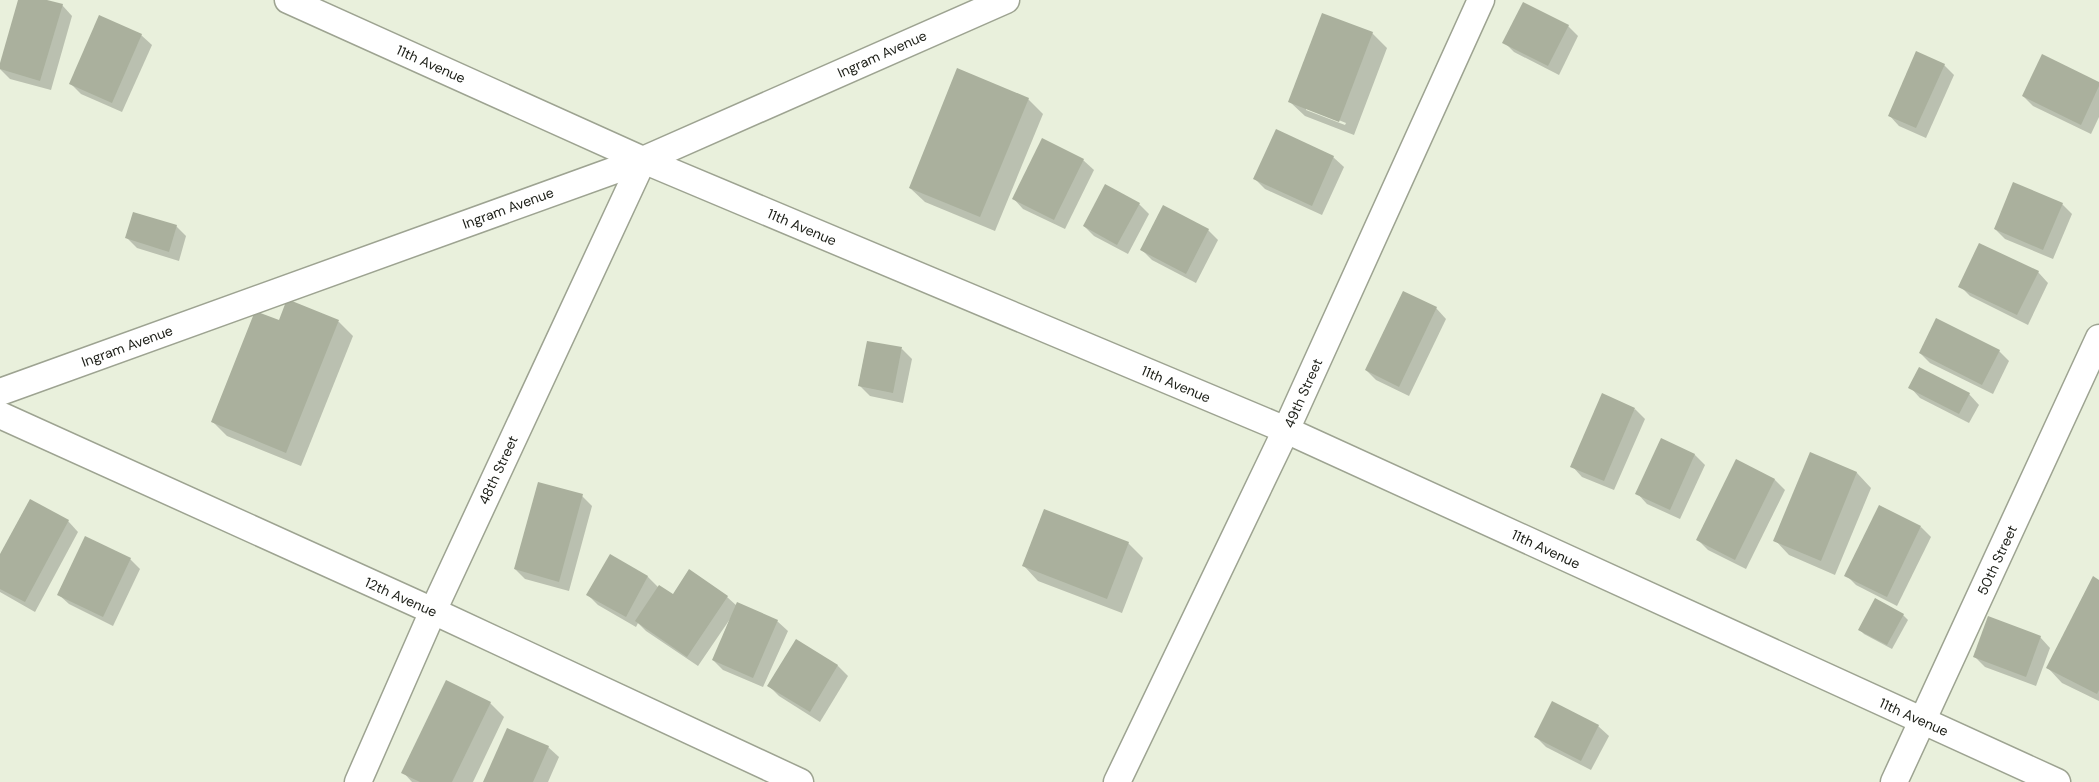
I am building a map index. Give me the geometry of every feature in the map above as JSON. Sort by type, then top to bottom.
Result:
[{"type":"street","name":"11th Avenue","points":[[288,0],[643,160],[1286,430],[2057,782]]},
{"type":"street","name":"Ingram Avenue","points":[[0,392],[643,160],[1006,0]]},
{"type":"street","name":"49th Street","points":[[1118,782],[1286,430],[1481,0]]},
{"type":"street","name":"48th Street","points":[[358,782],[433,611],[643,160]]},
{"type":"street","name":"50th Street","points":[[1894,782],[2099,338]]},
{"type":"street","name":"12th Avenue","points":[[0,415],[433,611],[800,782]]},
{"type":"building","points":[[18,0],[47,0],[63,4],[40,81],[0,69],[0,63]]},
{"type":"building","points":[[1523,2],[1569,25],[1548,66],[1502,43]]},
{"type":"building","points":[[1322,13],[1373,32],[1339,122],[1288,102]]},
{"type":"building","points":[[99,15],[142,34],[112,103],[69,84]]},
{"type":"building","points":[[1916,51],[1945,64],[1916,128],[1888,116]]},
{"type":"building","points":[[2042,54],[2099,82],[2099,86],[2081,125],[2022,96]]},
{"type":"building","points":[[957,68],[1029,98],[980,217],[909,188]]},
{"type":"building","points":[[1276,129],[1334,156],[1312,206],[1253,179]]},
{"type":"building","points":[[1042,138],[1084,159],[1054,220],[1012,199]]},
{"type":"building","points":[[2013,182],[2063,203],[2043,250],[1994,229]]},
{"type":"building","points":[[1105,184],[1140,203],[1117,245],[1083,226]]},
{"type":"building","points":[[1163,205],[1209,229],[1186,274],[1140,250]]},
{"type":"building","points":[[133,212],[177,225],[169,252],[125,238]]},
{"type":"building","points":[[1979,243],[2039,271],[2017,315],[1958,287]]},
{"type":"building","points":[[1403,291],[1437,307],[1399,387],[1365,370]]},
{"type":"building","points":[[287,299],[339,320],[286,453],[211,422],[255,311],[279,320]]},
{"type":"building","points":[[1936,318],[2000,350],[1982,385],[1919,353]]},
{"type":"building","points":[[867,341],[902,347],[893,393],[858,386]]},
{"type":"building","points":[[1919,367],[1970,393],[1959,414],[1908,388]]},
{"type":"building","points":[[1602,393],[1635,408],[1604,481],[1570,467]]},
{"type":"building","points":[[1661,438],[1695,454],[1670,510],[1635,494]]},
{"type":"building","points":[[1810,452],[1857,472],[1821,561],[1773,541]]},
{"type":"building","points":[[1736,459],[1775,479],[1735,560],[1696,540]]},
{"type":"building","points":[[538,482],[583,494],[559,582],[514,569]]},
{"type":"building","points":[[30,499],[69,520],[25,602],[0,589],[0,554]]},
{"type":"building","points":[[1879,505],[1921,526],[1887,597],[1844,576]]},
{"type":"building","points":[[1044,509],[1129,542],[1107,599],[1022,566]]},
{"type":"building","points":[[85,536],[131,558],[103,617],[57,595]]},
{"type":"building","points":[[610,554],[648,576],[626,617],[586,595]]},
{"type":"building","points":[[689,569],[728,596],[687,657],[635,621],[659,585],[673,594]]},
{"type":"building","points":[[2093,576],[2099,580],[2099,690],[2097,694],[2046,668]]},
{"type":"building","points":[[1875,598],[1904,614],[1887,645],[1858,630]]},
{"type":"building","points":[[737,602],[778,620],[753,678],[712,660]]},
{"type":"building","points":[[1988,616],[2041,636],[2026,677],[1973,657]]},
{"type":"building","points":[[796,639],[838,665],[810,712],[767,686]]},
{"type":"building","points":[[446,680],[491,702],[452,782],[420,782],[401,773]]},
{"type":"building","points":[[1552,701],[1599,725],[1581,761],[1534,737]]},
{"type":"building","points":[[507,728],[549,746],[533,782],[483,782]]}]
